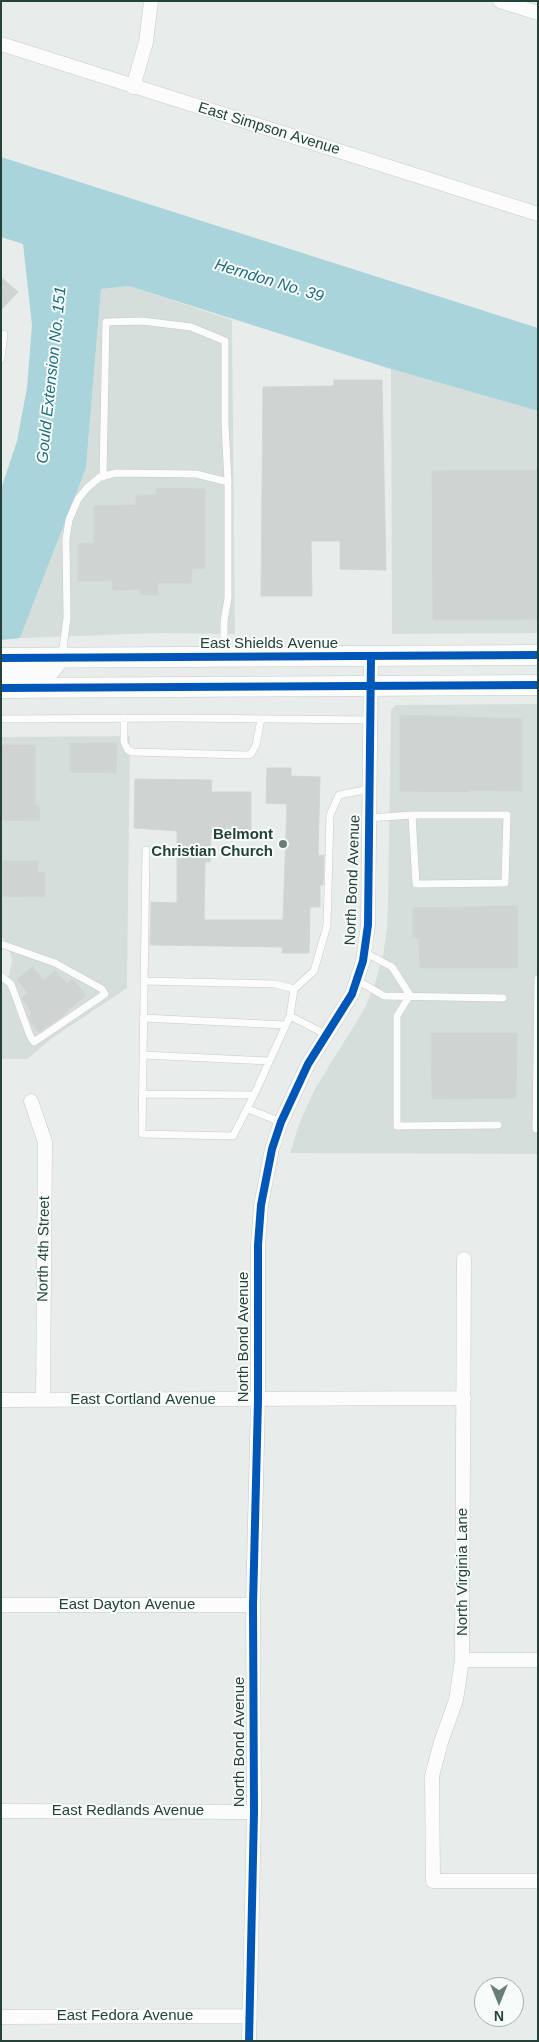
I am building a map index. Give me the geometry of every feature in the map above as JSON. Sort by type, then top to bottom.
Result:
[{"type":"main road","name":"East Shields Avenue","points":[[1,658],[538,656]]},
{"type":"main road","points":[[1,673],[49,671],[62,658]]},
{"type":"main road","points":[[1,688],[538,685]]},
{"type":"street","points":[[133,87],[146,42],[151,1]]},
{"type":"street","points":[[500,1],[538,14]]},
{"type":"street","name":"East Simpson Avenue","points":[[1,44],[538,214]]},
{"type":"street","name":"North Bond Avenue","points":[[249,2041],[254,1812],[253,1605],[258,1400],[258,1245],[261,1205],[272,1149],[281,1122],[308,1064],[328,1036],[352,994],[363,961],[368,925],[371,657]]},
{"type":"street","name":"North 4th Street","points":[[31,1101],[45,1142],[43,1400]]},
{"type":"street","name":"North Virginia Lane","points":[[464,1259],[462,1660],[456,1700],[441,1742],[432,1776],[433,1881],[538,1881]]},
{"type":"street","name":"East Cortland Avenue","points":[[1,1400],[464,1398]]},
{"type":"street","name":"East Dayton Avenue","points":[[1,1605],[253,1605]]},
{"type":"street","points":[[462,1660],[538,1660]]},
{"type":"street","name":"East Redlands Avenue","points":[[1,1811],[254,1812]]},
{"type":"street","name":"East Fedora Avenue","points":[[1,2017],[250,2016]]},
{"type":"lane","points":[[103,477],[106,322],[142,321],[191,327],[225,341],[228,598],[224,621],[224,658]]},
{"type":"lane","points":[[1,359],[4,334]]},
{"type":"lane","points":[[62,658],[67,618],[66,539],[69,520],[78,498],[87,488],[103,477],[116,473],[196,474],[228,482]]},
{"type":"lane","points":[[124,718],[126,746],[132,752],[246,755],[254,751],[261,719]]},
{"type":"lane","points":[[1,719],[371,720]]},
{"type":"lane","points":[[146,850],[142,1134],[233,1136],[248,1109],[290,1016],[294,989],[314,971],[327,926],[330,815],[339,795],[370,789]]},
{"type":"lane","points":[[369,818],[412,815],[506,815],[505,883],[416,884],[412,815]]},
{"type":"lane","points":[[1,944],[55,963],[102,989],[105,994],[34,1042],[30,1036],[11,984],[1,976]]},
{"type":"lane","points":[[364,952],[392,967],[410,995]]},
{"type":"lane","points":[[538,979],[536,1120],[536,1129],[538,1129]]},
{"type":"lane","points":[[356,980],[384,996],[503,998]]},
{"type":"lane","points":[[144,981],[275,984],[294,989]]},
{"type":"lane","points":[[410,995],[397,1016],[397,1126],[498,1125]]},
{"type":"lane","points":[[290,1016],[328,1036]]},
{"type":"lane","points":[[143,1018],[285,1025]]},
{"type":"lane","points":[[143,1055],[269,1061]]},
{"type":"lane","points":[[142,1094],[254,1095]]},
{"type":"lane","points":[[248,1109],[281,1122]]},
{"type":"shaded area","points":[[129,286],[232,320],[235,634],[161,633],[20,638],[86,468],[101,289]]},
{"type":"shaded area","points":[[391,369],[538,411],[538,633],[392,634]]},
{"type":"shaded area","points":[[538,704],[538,1154],[290,1153],[301,1119],[316,1087],[365,1008],[383,956],[388,903],[391,710],[396,705]]},
{"type":"shaded area","points":[[130,736],[127,988],[51,1039],[27,1059],[1,1059],[1,984],[9,975],[12,961],[8,944],[1,936],[1,737]]},
{"type":"water","points":[[1,157],[538,328],[538,411],[391,369],[129,286],[101,289],[86,468],[20,638],[1,640],[1,489],[17,441],[27,388],[32,325],[23,244],[1,237]]},
{"type":"building","points":[[1,277],[18,292],[1,310]]},
{"type":"building","points":[[334,380],[382,380],[386,570],[340,569],[340,541],[311,541],[312,596],[261,596],[263,387],[334,386]]},
{"type":"building","points":[[538,470],[538,619],[433,620],[432,471]]},
{"type":"building","points":[[156,488],[205,489],[205,568],[192,569],[191,583],[157,583],[158,595],[140,595],[140,589],[113,590],[112,581],[78,581],[78,544],[94,543],[94,506],[136,505],[136,495],[157,495]]},
{"type":"building","points":[[400,715],[522,719],[522,791],[400,791]]},
{"type":"building","points":[[70,743],[117,743],[116,773],[70,772]]},
{"type":"building","points":[[2,745],[35,745],[35,805],[39,805],[40,821],[1,820]]},
{"type":"building","points":[[267,768],[291,768],[291,776],[320,777],[318,856],[324,855],[323,885],[320,885],[320,907],[310,907],[309,953],[282,953],[283,947],[150,945],[151,902],[177,903],[177,831],[134,828],[135,779],[212,780],[211,792],[251,792],[251,833],[211,833],[210,862],[205,862],[204,920],[283,920],[287,804],[266,803]]},
{"type":"building","points":[[3,861],[38,861],[38,872],[45,872],[45,897],[2,896]]},
{"type":"building","points":[[518,906],[518,968],[420,968],[419,938],[413,938],[413,908]]},
{"type":"building","points":[[32,967],[44,980],[55,971],[67,984],[72,979],[86,995],[56,1021],[39,1032],[28,1016],[32,1013],[22,998],[28,993],[17,980]]},
{"type":"building","points":[[431,1033],[517,1033],[516,1098],[432,1099]]},
{"type":"cycle path","points":[[1,658],[538,655]]},
{"type":"cycle path","points":[[249,2041],[254,1812],[253,1605],[258,1400],[258,1245],[261,1205],[272,1149],[281,1122],[308,1064],[352,994],[363,961],[368,925],[371,657]]},
{"type":"cycle path","points":[[1,688],[538,685]]},
{"type":"place","name":"Belmont Christian Church","points":[[283,844]]},
{"type":"water label","name":"Herndon No. 39","points":[[269,281]]},
{"type":"water label","name":"Gould Extension No. 151","points":[[52,375]]}]
